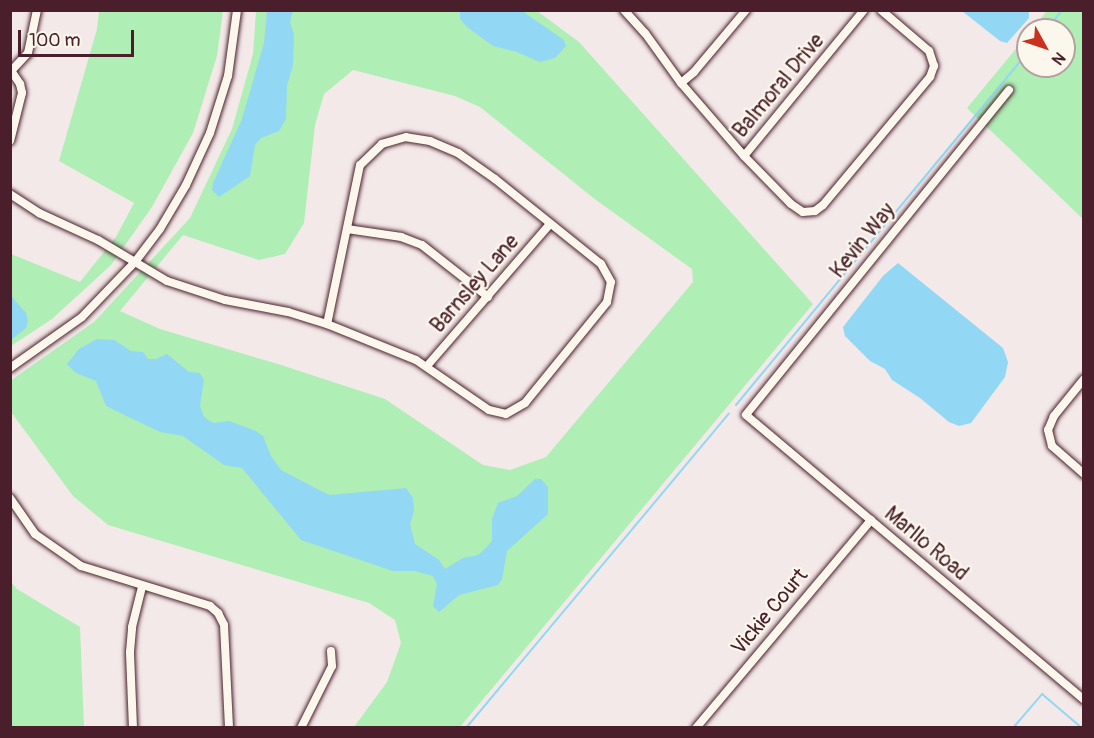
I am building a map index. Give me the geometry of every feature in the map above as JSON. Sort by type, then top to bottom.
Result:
[{"type":"street","points":[[10,141],[22,93],[20,84],[11,70],[28,53],[37,10]]},
{"type":"street","points":[[10,368],[82,317],[135,262],[174,206],[210,133],[228,76],[237,10]]},
{"type":"street","points":[[624,10],[645,33],[681,83],[744,156],[791,204],[803,212],[815,211],[823,205],[930,77],[934,66],[929,51],[881,10]]},
{"type":"street","points":[[681,83],[694,72],[746,10]]},
{"type":"street","name":"Balmoral Drive","points":[[744,156],[864,10]]},
{"type":"street","name":"Kevin Way","points":[[746,415],[1009,90]]},
{"type":"street","points":[[10,194],[39,213],[98,240],[167,281],[207,295],[327,324],[427,366],[489,410],[506,414],[525,403],[607,302],[611,282],[601,264],[495,179],[458,153],[430,141],[406,137],[382,144],[360,165],[355,179],[327,324]]},
{"type":"street","name":"Barnsley Lane","points":[[427,366],[550,224]]},
{"type":"street","points":[[347,229],[410,239],[427,248],[488,297]]},
{"type":"street","points":[[1083,379],[1054,416],[1048,430],[1052,447],[1083,474]]},
{"type":"street","name":"Marllo Road","points":[[746,415],[1083,700]]},
{"type":"street","points":[[10,498],[35,534],[59,553],[81,566],[142,587],[210,606],[218,613],[224,625],[230,728]]},
{"type":"street","name":"Vickie Court","points":[[696,728],[871,520]]},
{"type":"street","points":[[133,728],[130,652],[132,627],[142,587]]},
{"type":"street","points":[[302,728],[332,666],[331,651]]},
{"type":"green space","points":[[99,11],[223,11],[217,56],[193,133],[152,207],[111,265],[52,319],[11,346],[11,254],[80,282],[116,237],[134,203],[59,161],[97,29]]},
{"type":"green space","points":[[256,11],[537,11],[579,42],[813,304],[460,727],[354,727],[387,682],[401,643],[395,620],[369,603],[108,525],[73,496],[11,412],[10,381],[94,322],[190,218],[232,129],[253,54]],"holes":[[[353,70],[455,96],[480,107],[596,200],[692,269],[693,282],[546,457],[510,470],[483,465],[385,399],[160,329],[120,311],[183,235],[259,260],[285,254],[304,223],[315,125],[324,94]]]},
{"type":"green space","points":[[1047,11],[1083,11],[1083,219],[967,108],[1016,49],[1016,78],[1076,78],[1076,18],[1041,18]]},
{"type":"green space","points":[[10,581],[17,589],[80,627],[84,727],[11,727]]},
{"type":"water","points":[[267,11],[293,11],[290,22],[294,35],[293,65],[287,86],[286,119],[279,131],[261,138],[255,145],[250,176],[219,197],[212,190],[213,183],[242,119],[264,43]]},
{"type":"water","points":[[460,11],[522,11],[564,40],[566,46],[555,58],[540,62],[517,52],[493,46],[467,27],[460,19]]},
{"type":"water","points":[[962,11],[1029,11],[1029,18],[1016,18],[1016,33],[1007,43],[1000,41]]},
{"type":"water","points":[[898,263],[1003,348],[1008,362],[1005,377],[971,423],[959,426],[949,422],[920,398],[892,380],[885,369],[870,361],[845,336],[843,327],[883,276]]},
{"type":"water","points":[[10,295],[26,313],[28,321],[26,328],[11,340]]},
{"type":"water","points":[[97,339],[114,340],[131,351],[143,352],[148,359],[156,359],[167,354],[189,372],[200,373],[204,380],[200,406],[204,417],[213,423],[229,421],[256,431],[263,436],[271,456],[281,470],[321,491],[330,495],[406,488],[413,498],[414,511],[410,524],[415,544],[439,560],[445,569],[463,558],[478,555],[484,550],[492,541],[492,519],[498,503],[517,496],[535,479],[541,479],[548,487],[548,514],[507,551],[502,579],[498,585],[459,595],[439,612],[433,606],[437,584],[433,576],[415,571],[393,571],[301,540],[242,468],[224,465],[183,436],[160,432],[106,406],[96,381],[76,373],[67,364],[79,349]]},
{"type":"waterway","points":[[1056,18],[1062,10]]},
{"type":"waterway","points":[[736,405],[1016,67]]},
{"type":"waterway","points":[[466,728],[729,413]]},
{"type":"waterway","points":[[1013,728],[1042,694],[1082,728]]}]
